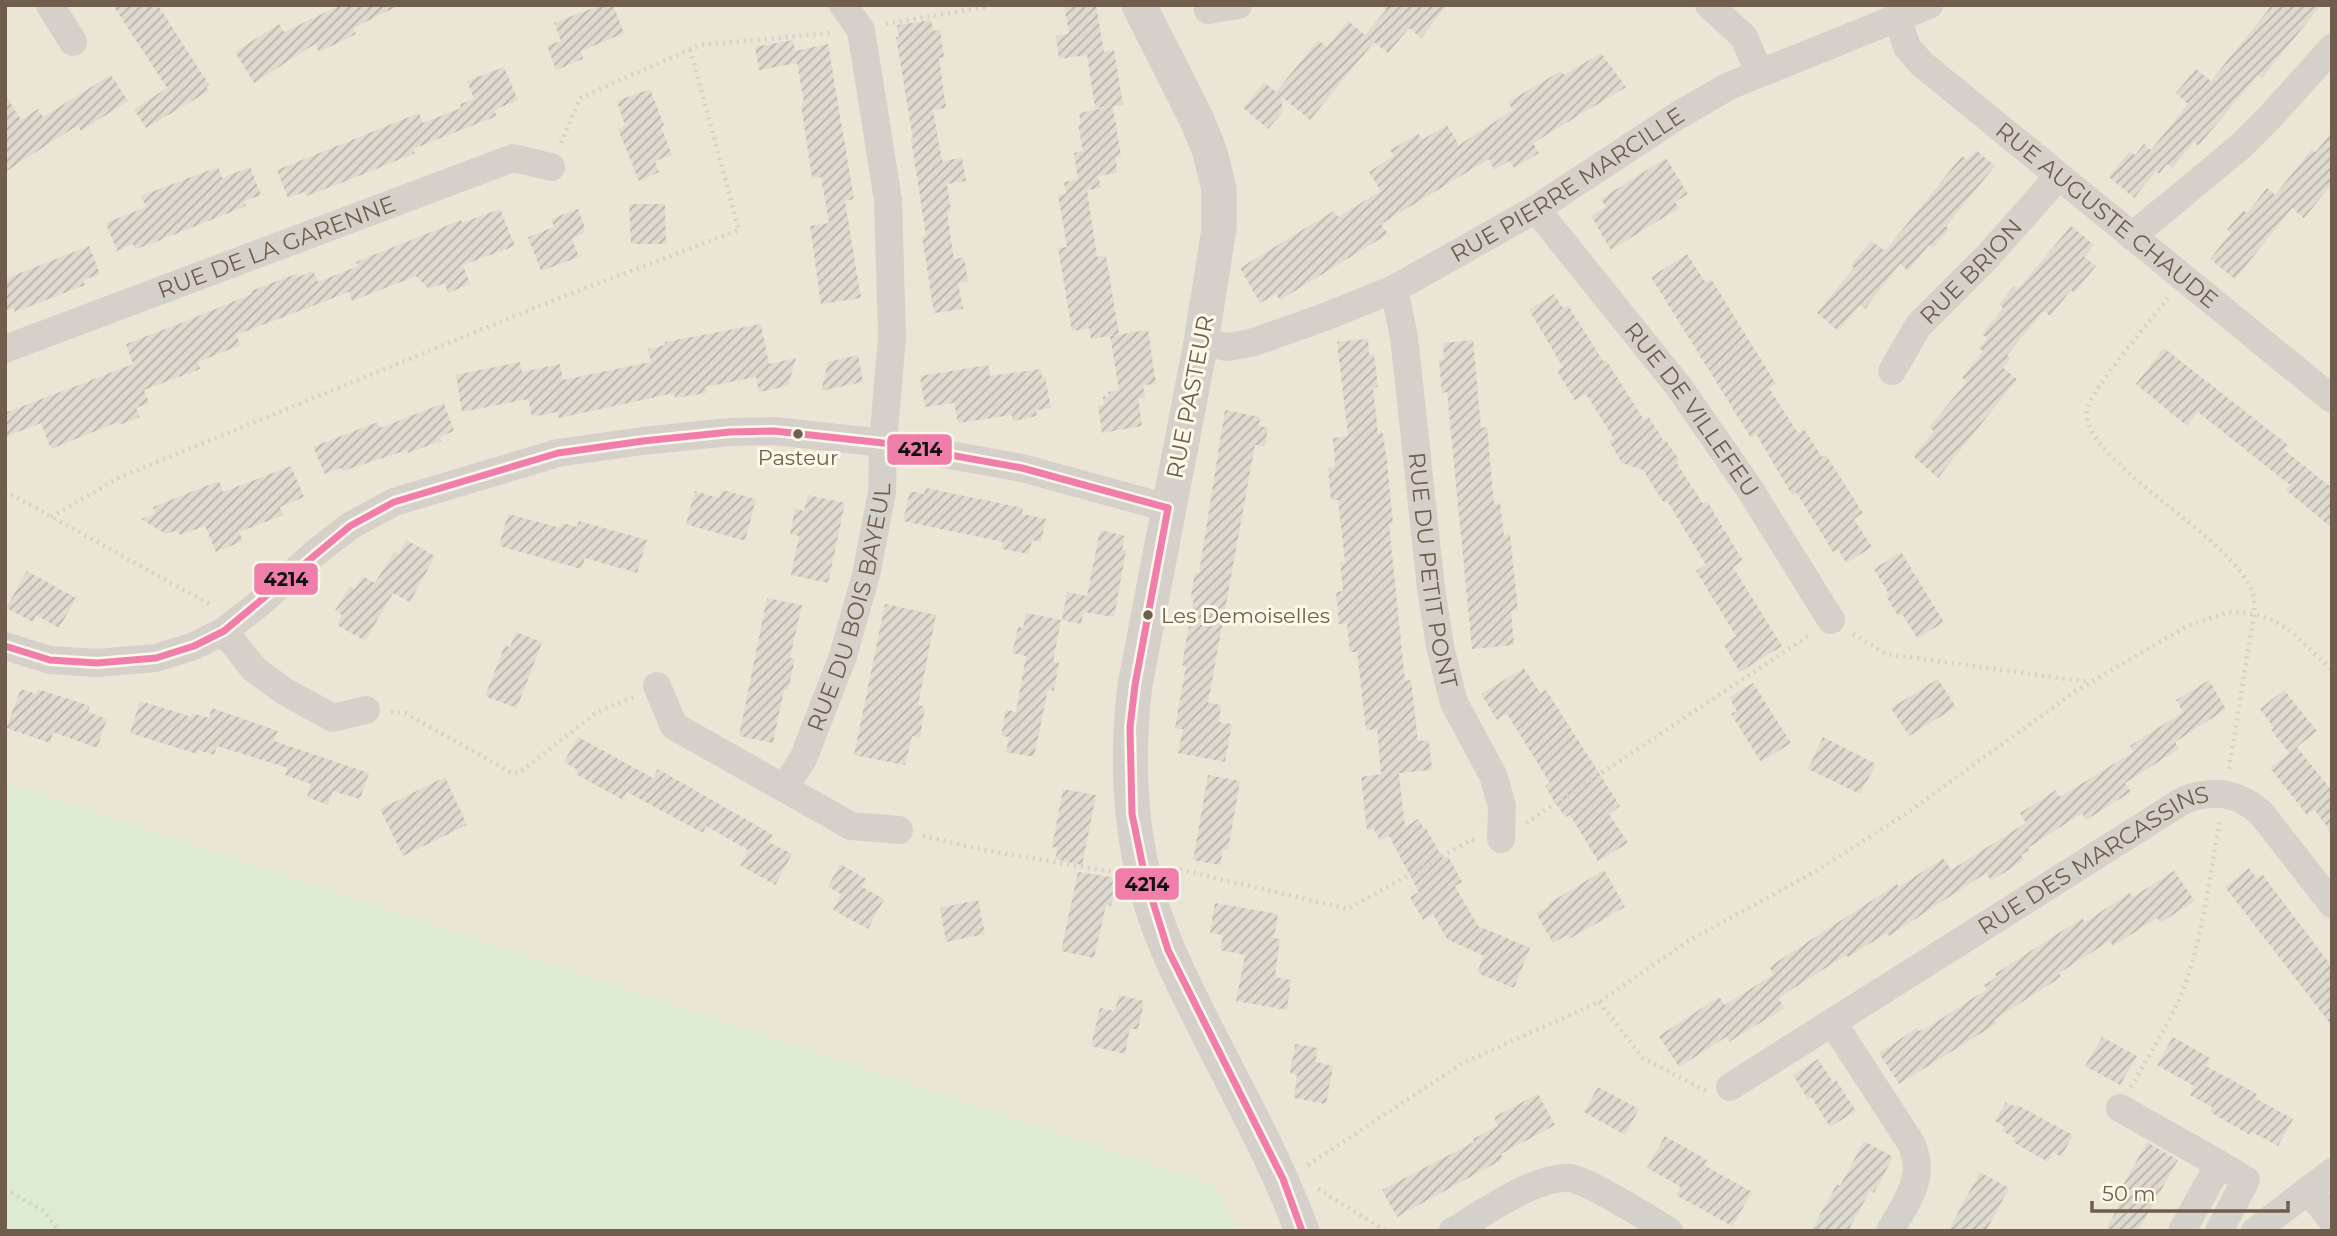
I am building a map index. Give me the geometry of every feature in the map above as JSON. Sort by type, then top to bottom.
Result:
[{"type":"street","points":[[50,5],[73,42]]},
{"type":"street","name":"RUE DU BOIS BAYEUL","points":[[784,789],[803,759],[843,656],[866,575],[882,492],[883,443],[892,337],[888,200],[861,30],[843,5]]},
{"type":"street","name":"RUE PASTEUR","points":[[1139,5],[1197,120],[1210,152],[1219,189],[1219,229],[1201,342],[1135,685],[1130,727],[1132,814],[1143,869],[1168,950],[1283,1179],[1302,1231]]},
{"type":"street","points":[[1208,10],[1238,5]]},
{"type":"street","points":[[1709,5],[1744,37],[1759,72]]},
{"type":"street","name":"RUE PIERRE MARCILLE","points":[[1201,342],[1227,346],[1251,343],[1394,289],[1536,209],[1677,116],[1729,86],[1929,5]]},
{"type":"street","name":"RUE AUGUSTE CHAUDE","points":[[1897,18],[1907,47],[1923,64],[2332,399]]},
{"type":"street","points":[[2132,236],[2239,148],[2332,48]]},
{"type":"street","name":"RUE DE LA GARENNE","points":[[5,349],[513,158],[551,167]]},
{"type":"street","name":"RUE BRION","points":[[1892,371],[1918,326],[1987,257],[2058,177]]},
{"type":"street","name":"RUE DE VILLEFEU","points":[[1536,209],[1679,387],[1749,488],[1831,620]]},
{"type":"street","name":"RUE DU PETIT PONT","points":[[1394,289],[1404,337],[1431,588],[1440,646],[1454,703],[1493,775],[1502,806],[1501,839]]},
{"type":"street","points":[[5,646],[50,660],[97,663],[156,658],[194,646],[231,626],[350,526],[394,502],[558,453],[643,441],[774,431],[883,443],[1022,468],[1168,508]]},
{"type":"street","points":[[231,626],[254,669],[284,691],[333,718],[366,710]]},
{"type":"street","points":[[657,687],[674,726],[851,826],[899,830]]},
{"type":"street","name":"RUE DES MARCASSINS","points":[[1730,1087],[2184,800],[2209,793],[2240,797],[2261,813],[2332,904]]},
{"type":"street","points":[[1833,1023],[1917,1156],[1918,1172],[1914,1186],[1889,1231]]},
{"type":"street","points":[[2120,1108],[2246,1180],[2219,1231]]},
{"type":"street","points":[[2182,1231],[2219,1164]]},
{"type":"street","points":[[2255,1231],[2332,1172]]},
{"type":"street","points":[[1453,1231],[1523,1192],[1550,1180],[1572,1178],[1669,1231]]},
{"type":"street","points":[[2308,1190],[2332,1220]]},
{"type":"path","points":[[551,167],[580,98],[700,44],[861,30],[984,5]]},
{"type":"path","points":[[51,517],[118,478],[539,306],[739,230],[690,49]]},
{"type":"path","points":[[2120,1108],[2165,1028],[2185,984],[2196,945],[2225,793],[2254,614],[2254,594],[2234,563],[2118,462],[2100,443],[2087,419],[2087,409],[2097,389],[2184,278]]},
{"type":"path","points":[[5,491],[231,626]]},
{"type":"path","points":[[1310,1177],[1305,1167],[1463,1063],[1599,1002],[1690,940],[1816,872],[1893,822],[2091,682],[2187,625],[2229,612],[2254,614],[2292,632],[2332,670]]},
{"type":"path","points":[[899,830],[984,850],[1143,869],[1348,909],[1471,841],[1501,839],[1831,620],[1886,654],[2091,682]]},
{"type":"path","points":[[366,710],[405,713],[512,774],[519,772],[597,712],[657,687]]},
{"type":"path","points":[[1599,1002],[1643,1058],[1716,1096],[1730,1087]]},
{"type":"path","points":[[1316,1187],[1386,1231]]},
{"type":"path","points":[[5,1189],[41,1210],[60,1231]]},
{"type":"shaded area","points":[[5,5],[2332,5],[2332,1231],[1237,1231],[1214,1185],[5,782]]},
{"type":"green space","points":[[5,782],[1214,1185],[1237,1231],[5,1231]]},
{"type":"building","points":[[113,5],[158,5],[209,85],[206,87],[209,91],[146,128],[134,109],[167,88]]},
{"type":"building","points":[[341,5],[400,5],[353,28],[356,34],[319,52],[315,44],[254,83],[235,52],[279,24],[284,32]]},
{"type":"building","points":[[601,5],[613,5],[624,33],[581,51],[583,59],[556,70],[547,46],[561,41],[554,23]]},
{"type":"building","points":[[1064,5],[1096,5],[1104,52],[1114,50],[1123,105],[1095,108],[1087,55],[1059,59],[1056,36],[1069,33]]},
{"type":"building","points":[[1380,5],[1447,5],[1421,38],[1409,28],[1388,53],[1374,42],[1310,120],[1276,92],[1318,40],[1327,47],[1348,21],[1365,35],[1386,10]]},
{"type":"building","points":[[2272,5],[2321,5],[2262,78],[2258,75],[2198,146],[2194,142],[2172,168],[2167,164],[2159,174],[2156,171],[2134,198],[2109,177],[2130,151],[2135,155],[2144,144],[2151,150],[2188,104],[2176,93],[2196,69],[2211,81]]},
{"type":"building","points":[[931,20],[933,31],[940,30],[944,57],[939,58],[946,108],[933,110],[942,161],[962,158],[966,181],[947,184],[951,211],[947,212],[954,259],[964,257],[968,281],[958,283],[963,309],[934,313],[922,237],[926,236],[913,139],[896,37],[899,37],[897,25]]},
{"type":"building","points":[[793,40],[795,51],[828,44],[854,199],[845,201],[861,298],[821,304],[810,226],[829,223],[821,177],[812,179],[797,63],[759,70],[755,47]]},
{"type":"building","points":[[1601,53],[1626,87],[1533,143],[1539,153],[1514,168],[1509,161],[1494,170],[1489,159],[1381,224],[1388,234],[1280,300],[1276,294],[1260,303],[1240,268],[1334,211],[1338,217],[1381,191],[1369,172],[1394,156],[1390,150],[1418,134],[1422,140],[1447,125],[1459,145],[1513,110],[1508,102],[1561,71],[1564,75]]},
{"type":"building","points":[[504,67],[518,100],[494,110],[497,116],[413,149],[415,153],[344,182],[306,196],[304,192],[288,198],[277,170],[419,113],[423,123],[461,108],[460,104],[474,99],[467,81]]},
{"type":"building","points":[[111,75],[128,101],[81,131],[78,125],[5,172],[5,94],[21,120],[38,109],[43,117]]},
{"type":"building","points":[[1264,82],[1282,97],[1282,113],[1268,129],[1243,108]]},
{"type":"building","points":[[650,89],[672,155],[655,161],[659,172],[639,181],[618,129],[625,126],[617,101]]},
{"type":"building","points":[[1113,106],[1121,157],[1116,158],[1117,173],[1098,176],[1101,188],[1087,190],[1097,257],[1106,256],[1119,334],[1091,339],[1089,328],[1072,331],[1058,248],[1067,247],[1058,195],[1066,194],[1064,182],[1078,180],[1074,153],[1083,151],[1078,124],[1081,124],[1079,113]]},
{"type":"building","points":[[2332,132],[2332,184],[2304,218],[2292,208],[2235,279],[2210,259],[2231,233],[2227,230],[2243,210],[2247,213],[2267,188],[2275,195],[2311,150],[2316,152]]},
{"type":"building","points":[[1976,150],[1995,166],[1946,226],[1949,229],[1933,248],[1929,245],[1908,271],[1900,264],[1865,309],[1860,305],[1838,331],[1817,313],[1854,268],[1851,265],[1871,241],[1885,251],[1962,156],[1967,160]]},
{"type":"building","points":[[1666,158],[1688,194],[1675,202],[1679,208],[1611,250],[1591,216],[1606,207],[1601,199]]},
{"type":"building","points":[[218,167],[222,178],[250,167],[261,195],[244,201],[246,206],[145,246],[135,249],[133,244],[117,251],[106,223],[146,207],[141,196]]},
{"type":"building","points":[[629,204],[665,204],[666,244],[631,244]]},
{"type":"building","points":[[500,209],[515,246],[463,265],[470,284],[448,293],[445,283],[429,289],[416,276],[352,301],[349,292],[236,335],[241,345],[198,362],[200,369],[144,390],[149,403],[136,408],[140,417],[119,425],[118,422],[51,449],[41,423],[5,437],[5,413],[133,364],[126,344],[296,274],[298,277],[313,271],[318,282],[358,266],[356,262],[461,220],[462,223]]},
{"type":"building","points":[[578,209],[584,233],[572,239],[579,257],[541,271],[528,237],[554,227],[551,219]]},
{"type":"building","points":[[2071,226],[2094,245],[2084,257],[2096,266],[2074,293],[2071,290],[2050,316],[2044,311],[2007,355],[2011,358],[2003,368],[2017,379],[1938,478],[1913,456],[1934,431],[1929,427],[1967,382],[1962,378],[1983,351],[1979,348],[1987,338],[1982,334],[2003,308],[1999,304],[2014,286],[2018,289]]},
{"type":"building","points":[[89,246],[100,274],[83,280],[85,285],[15,312],[14,308],[5,311],[5,279]]},
{"type":"building","points":[[1687,254],[1705,282],[1711,279],[1726,303],[1776,384],[1769,388],[1798,433],[1804,429],[1822,457],[1826,455],[1863,513],[1854,519],[1872,547],[1846,563],[1838,549],[1833,552],[1796,492],[1792,495],[1756,434],[1751,438],[1651,277]]},
{"type":"building","points":[[1554,294],[1563,308],[1568,305],[1644,420],[1649,417],[1664,442],[1666,440],[1679,460],[1676,462],[1703,504],[1707,501],[1743,561],[1733,567],[1782,646],[1740,672],[1724,645],[1736,636],[1696,571],[1706,565],[1667,501],[1664,503],[1643,470],[1622,463],[1609,441],[1614,439],[1586,394],[1575,400],[1557,371],[1563,367],[1529,310]]},
{"type":"building","points":[[761,324],[769,364],[796,358],[788,386],[759,392],[756,377],[705,387],[706,393],[675,398],[674,393],[559,418],[557,412],[532,417],[528,399],[462,412],[456,375],[520,362],[522,372],[560,364],[563,380],[651,362],[648,349],[665,345],[665,342]]},
{"type":"building","points":[[1148,330],[1156,384],[1143,385],[1145,398],[1138,399],[1142,426],[1102,433],[1098,406],[1104,405],[1103,397],[1109,396],[1108,392],[1119,390],[1110,336]]},
{"type":"building","points":[[1368,339],[1369,355],[1374,354],[1378,387],[1373,388],[1378,433],[1383,433],[1387,462],[1393,523],[1389,524],[1405,681],[1411,680],[1418,741],[1429,740],[1432,770],[1399,773],[1405,827],[1418,819],[1443,859],[1448,856],[1462,882],[1455,886],[1478,926],[1530,948],[1514,988],[1477,973],[1484,956],[1447,939],[1433,914],[1423,920],[1410,897],[1419,892],[1389,836],[1380,840],[1373,828],[1367,831],[1361,777],[1381,774],[1377,729],[1366,730],[1357,652],[1350,652],[1347,623],[1339,624],[1336,592],[1343,591],[1340,562],[1345,562],[1338,500],[1331,500],[1328,468],[1335,467],[1333,438],[1348,436],[1337,342]]},
{"type":"building","points":[[1473,340],[1481,428],[1487,427],[1494,504],[1500,503],[1504,535],[1510,534],[1518,610],[1511,611],[1514,645],[1472,649],[1447,392],[1442,393],[1439,360],[1444,359],[1443,343]]},
{"type":"building","points":[[2164,348],[2288,445],[2284,450],[2332,488],[2332,528],[2286,490],[2290,485],[2198,412],[2187,426],[2136,384]]},
{"type":"building","points":[[858,355],[863,382],[821,391],[828,362]]},
{"type":"building","points":[[988,365],[990,376],[1041,369],[1051,408],[1036,410],[1037,416],[1013,421],[1012,415],[958,423],[954,403],[925,407],[920,376]]},
{"type":"building","points":[[444,403],[454,431],[439,437],[441,441],[408,453],[407,450],[343,471],[341,468],[325,474],[313,447],[378,422],[380,428]]},
{"type":"building","points":[[1225,410],[1260,417],[1259,426],[1268,428],[1265,446],[1255,445],[1208,703],[1221,705],[1219,722],[1232,724],[1225,762],[1178,753],[1183,729],[1175,728],[1186,666],[1182,665],[1194,597],[1191,596],[1195,572],[1199,573]]},
{"type":"building","points":[[291,466],[304,497],[280,507],[283,515],[239,532],[243,541],[216,552],[205,526],[180,535],[177,530],[166,534],[141,519],[155,514],[153,507],[219,481],[223,492]]},
{"type":"building","points":[[926,488],[1023,508],[1022,514],[1046,519],[1041,542],[1032,540],[1029,554],[1002,549],[1003,542],[903,521],[910,491],[924,494]]},
{"type":"building","points":[[722,490],[756,499],[745,541],[686,524],[695,491],[719,498]]},
{"type":"building","points":[[808,495],[845,503],[828,583],[791,575],[799,536],[790,534],[795,508],[804,511]]},
{"type":"building","points":[[508,514],[561,528],[562,523],[577,527],[579,521],[647,540],[637,573],[585,558],[581,569],[499,546]]},
{"type":"building","points":[[1100,530],[1125,536],[1122,550],[1126,551],[1114,617],[1084,612],[1081,624],[1062,620],[1067,592],[1087,596]]},
{"type":"building","points":[[406,540],[435,556],[410,602],[393,593],[365,641],[337,625],[342,615],[335,611],[350,586],[355,589],[362,576],[375,583],[394,552],[399,554]]},
{"type":"building","points":[[1901,552],[1944,622],[1917,638],[1902,614],[1898,616],[1874,569]]},
{"type":"building","points":[[27,571],[76,598],[59,628],[36,615],[33,622],[6,608]]},
{"type":"building","points":[[767,598],[802,605],[790,658],[795,659],[788,690],[784,689],[773,743],[739,736]]},
{"type":"building","points":[[885,604],[936,615],[918,705],[925,707],[920,738],[912,736],[905,765],[854,755]]},
{"type":"building","points":[[1026,613],[1061,620],[1053,662],[1059,663],[1054,691],[1048,689],[1034,757],[1006,752],[1009,737],[1001,736],[1006,710],[1016,712],[1026,656],[1012,653],[1018,627],[1023,628]]},
{"type":"building","points":[[516,632],[542,642],[517,708],[485,696],[505,645],[510,647]]},
{"type":"building","points":[[1524,668],[1540,693],[1546,690],[1620,806],[1609,814],[1628,843],[1598,861],[1570,815],[1565,817],[1554,801],[1545,786],[1550,783],[1507,714],[1497,720],[1481,694]]},
{"type":"building","points":[[1938,679],[1956,707],[1909,736],[1891,708]]},
{"type":"building","points":[[2209,680],[2226,709],[2175,742],[2179,749],[2125,783],[2131,792],[2086,820],[2082,813],[2028,848],[2029,850],[2021,855],[2024,860],[1991,881],[1986,873],[1889,936],[1887,933],[1848,957],[1846,955],[1778,998],[1784,1008],[1729,1042],[1726,1037],[1679,1067],[1659,1036],[1719,997],[1725,1005],[1774,974],[1769,967],[1897,884],[1899,887],[1943,858],[1951,870],[2026,823],[2020,813],[2056,790],[2060,797],[2133,752],[2130,746],[2183,712],[2176,700]]},
{"type":"building","points":[[1753,683],[1791,743],[1761,762],[1731,714],[1737,711],[1729,698]]},
{"type":"building","points":[[21,689],[36,694],[38,689],[90,706],[88,712],[107,719],[97,748],[53,732],[50,743],[6,728]]},
{"type":"building","points":[[2284,690],[2317,731],[2297,747],[2332,791],[2332,834],[2314,809],[2307,815],[2270,768],[2293,750],[2289,753],[2271,730],[2274,728],[2260,709]]},
{"type":"building","points":[[140,701],[192,717],[193,713],[209,718],[212,708],[278,731],[274,741],[369,773],[360,799],[333,791],[328,805],[307,797],[311,784],[285,775],[288,768],[217,746],[214,755],[198,750],[197,754],[130,733]]},
{"type":"building","points":[[578,737],[653,778],[658,769],[773,835],[769,842],[792,854],[775,885],[740,865],[748,850],[706,826],[703,833],[627,792],[623,800],[576,774],[578,770],[564,762]]},
{"type":"building","points":[[1823,737],[1876,764],[1860,794],[1808,769]]},
{"type":"building","points":[[1208,775],[1240,781],[1228,850],[1223,849],[1220,865],[1193,860]]},
{"type":"building","points":[[445,777],[467,825],[403,856],[380,809]]},
{"type":"building","points":[[1063,789],[1096,795],[1082,865],[1055,859],[1058,848],[1052,847]]},
{"type":"building","points":[[840,864],[866,879],[862,887],[884,899],[868,929],[833,910],[841,894],[828,887]]},
{"type":"building","points":[[2249,868],[2257,878],[2262,874],[2332,967],[2332,1026],[2225,887]]},
{"type":"building","points":[[1604,870],[1625,907],[1569,939],[1567,935],[1553,943],[1536,913]]},
{"type":"building","points":[[2174,871],[2195,901],[2160,923],[2157,918],[2113,946],[2110,941],[2059,973],[2061,977],[1994,1020],[1996,1024],[1899,1084],[1879,1053],[1917,1028],[1919,1031],[1930,1026],[1987,989],[1984,985],[1997,977],[1995,974],[2082,918],[2085,922],[2130,893],[2133,897]]},
{"type":"building","points":[[1078,872],[1117,878],[1111,906],[1106,905],[1094,958],[1061,951]]},
{"type":"building","points":[[978,900],[985,934],[946,942],[940,908]]},
{"type":"building","points":[[1215,903],[1278,914],[1274,938],[1280,939],[1275,977],[1291,980],[1287,1010],[1236,1001],[1245,955],[1220,950],[1223,935],[1210,933]]},
{"type":"building","points":[[1119,995],[1144,1001],[1138,1030],[1130,1028],[1125,1054],[1091,1046],[1100,1008],[1115,1011]]},
{"type":"building","points":[[2102,1037],[2137,1056],[2120,1085],[2085,1066]]},
{"type":"building","points":[[2173,1037],[2210,1058],[2206,1066],[2257,1094],[2255,1098],[2293,1119],[2278,1146],[2252,1132],[2250,1135],[2210,1112],[2212,1107],[2190,1095],[2194,1086],[2157,1065]]},
{"type":"building","points":[[1295,1044],[1318,1048],[1315,1062],[1333,1066],[1326,1104],[1294,1098],[1297,1075],[1290,1073]]},
{"type":"building","points":[[1818,1059],[1833,1082],[1836,1080],[1856,1111],[1830,1127],[1793,1075]]},
{"type":"building","points":[[1598,1087],[1639,1109],[1625,1135],[1584,1112]]},
{"type":"building","points":[[1538,1094],[1555,1125],[1501,1154],[1503,1159],[1397,1217],[1382,1190],[1474,1142],[1473,1139],[1498,1126],[1494,1117]]},
{"type":"building","points":[[2006,1102],[2016,1107],[2017,1105],[2073,1135],[2061,1157],[2053,1152],[2048,1162],[2013,1142],[2015,1138],[2002,1131],[2005,1127],[1995,1121]]},
{"type":"building","points":[[1665,1136],[1707,1160],[1704,1165],[1752,1192],[1732,1226],[1676,1195],[1681,1187],[1647,1168]]},
{"type":"building","points":[[1864,1141],[1893,1157],[1874,1193],[1870,1191],[1848,1231],[1811,1231],[1837,1184],[1840,1186]]},
{"type":"building","points":[[2147,1142],[2178,1160],[2138,1231],[2105,1231],[2127,1190],[2122,1187]]},
{"type":"building","points":[[1980,1172],[2009,1188],[1986,1231],[1948,1231]]},
{"type":"transit line","name":"4214","points":[[5,646],[50,660],[97,663],[156,658],[194,646],[224,631],[350,526],[394,502],[558,453],[643,441],[730,432],[774,431],[883,443],[1022,468],[1168,508]]},
{"type":"transit line","name":"4214","points":[[1168,508],[1135,685],[1130,727],[1132,814],[1145,877],[1168,950],[1283,1179],[1302,1231]]},
{"type":"place","name":"Pasteur","points":[[798,434]]},
{"type":"place","name":"Les Demoiselles","points":[[1148,615]]}]
